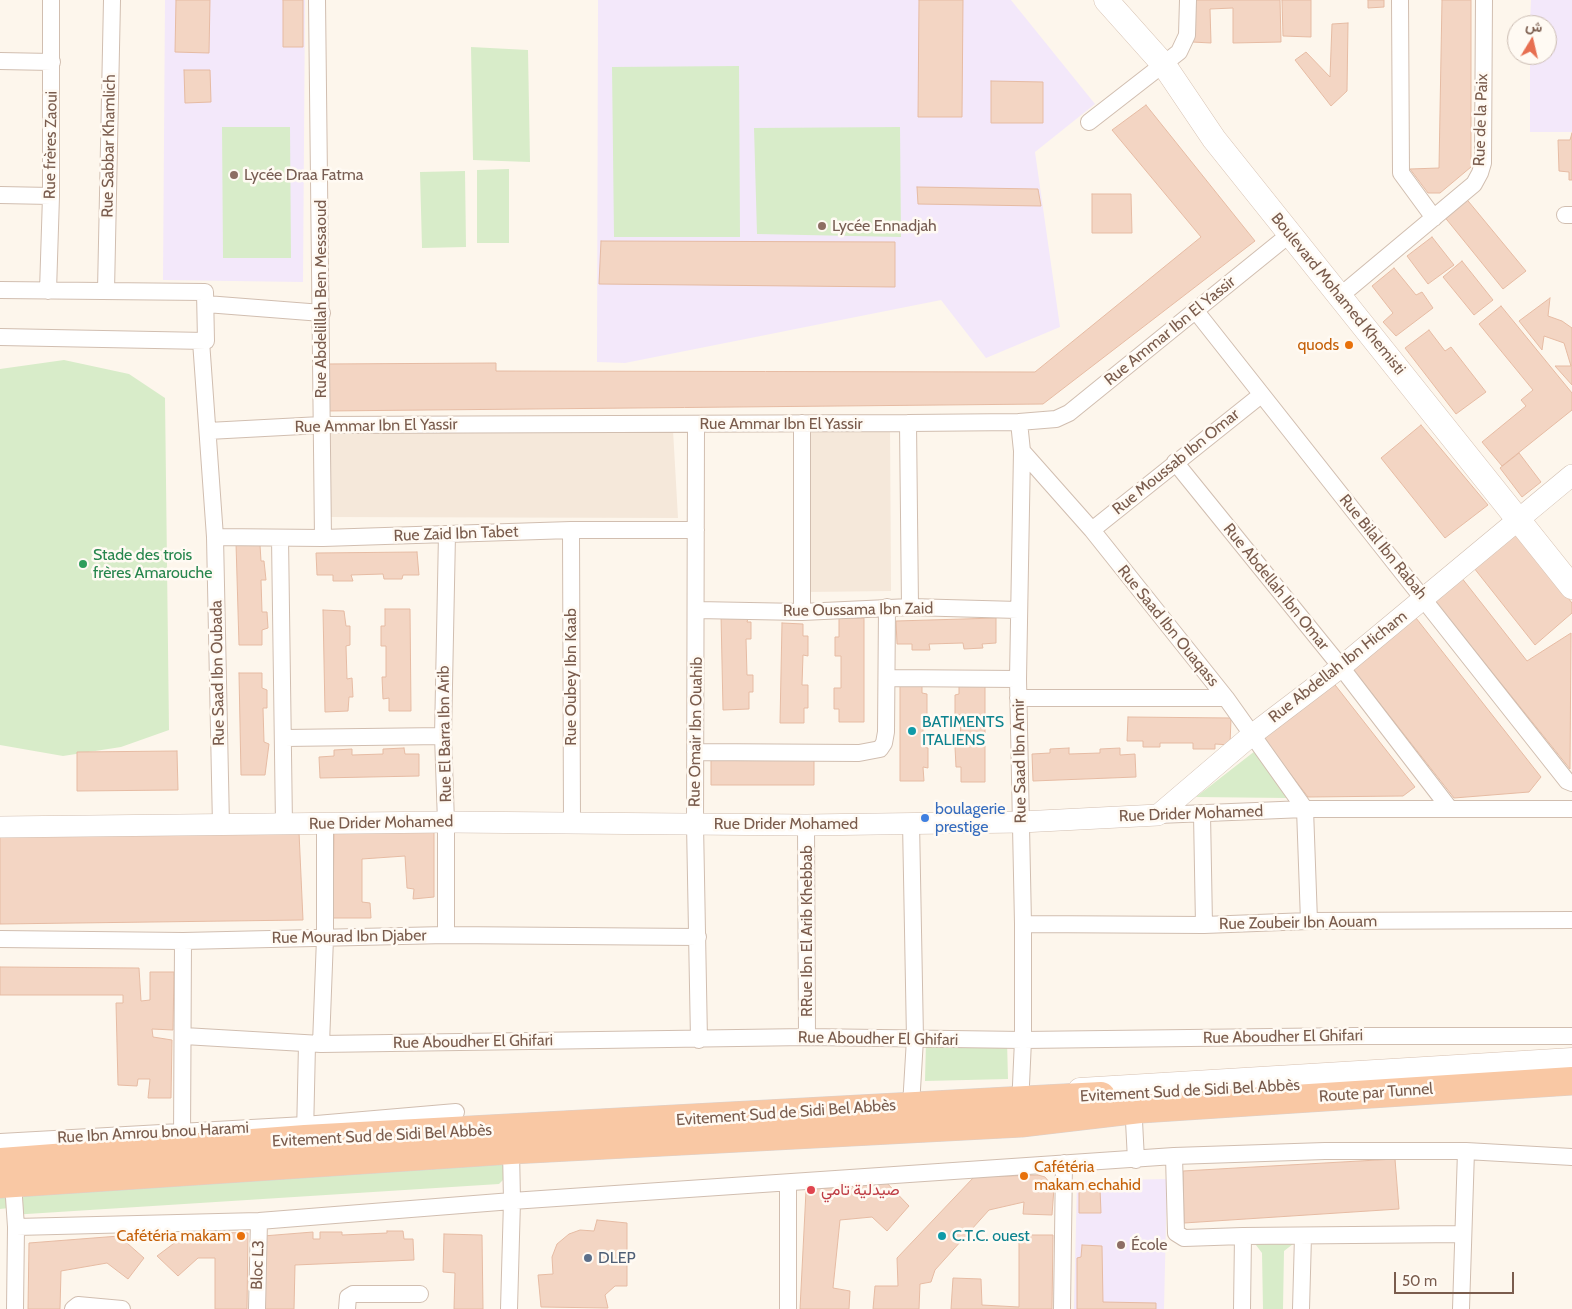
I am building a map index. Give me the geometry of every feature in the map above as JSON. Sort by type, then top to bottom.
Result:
[{"type":"highway","name":"Evitement Sud de Sidi Bel Abbès","points":[[4,1176],[511,1150],[1572,1068]]},
{"type":"highway","name":"Route par Tunnel","points":[[1026,1111],[1140,1109],[1572,1080]]},
{"type":"highway","name":"Evitement Sud de Sidi Bel Abbès","points":[[4,1176],[182,1140],[305,1132],[624,1124],[911,1106],[1026,1111]]},
{"type":"main road","name":"Boulevard Mohamed Khemisti","points":[[1106,0],[1164,65],[1214,139],[1572,587]]},
{"type":"main road","points":[[1026,1111],[1084,1090],[1572,1060]]},
{"type":"main road","points":[[1026,1111],[1066,1125],[1572,1087]]},
{"type":"street","name":"Rue frères Zaoui","points":[[48,291],[51,196],[51,0]]},
{"type":"street","name":"Rue Sabbar Khamlich","points":[[106,291],[112,0]]},
{"type":"street","name":"Rue Abdelillah Ben Messaoud","points":[[317,0],[322,312],[323,538]]},
{"type":"street","points":[[1090,122],[1179,52],[1186,40],[1188,0]]},
{"type":"street","points":[[1400,0],[1401,173],[1434,218]]},
{"type":"street","name":"Rue de la Paix","points":[[1340,296],[1474,184],[1483,163],[1484,0]]},
{"type":"street","points":[[0,61],[52,62]]},
{"type":"street","points":[[0,195],[51,196]]},
{"type":"street","name":"Rue Ammar Ibn El Yassir","points":[[208,430],[321,425],[1019,422],[1056,418],[1069,413],[1290,234]]},
{"type":"street","points":[[0,290],[205,292],[206,304],[322,312]]},
{"type":"street","name":"Rue Saad Ibn Oubada","points":[[206,304],[206,341],[201,341],[215,537],[221,826]]},
{"type":"street","name":"Rue Bilal Ibn Rabah","points":[[1195,310],[1572,784]]},
{"type":"street","points":[[0,337],[201,341]]},
{"type":"street","name":"Rue Moussab Ibn Omar","points":[[1092,530],[1261,395]]},
{"type":"street","name":"Rue Saad Ibn Amir","points":[[1019,422],[1022,451],[1018,698],[1026,1111]]},
{"type":"street","points":[[802,423],[802,612]]},
{"type":"street","points":[[908,423],[910,607]]},
{"type":"street","name":"Rue Omair Ibn Ouahib","points":[[696,424],[695,824],[699,1040]]},
{"type":"street","name":"Rue Saad Ibn Ouaqass","points":[[1022,451],[1092,530],[1226,698],[1254,734],[1306,809]]},
{"type":"street","name":"Rue Abdellah Ibn Omar","points":[[1175,462],[1341,667],[1450,808]]},
{"type":"street","name":"Rue Abdellah Ibn Hicham","points":[[1158,815],[1254,734],[1341,667],[1572,475]]},
{"type":"street","name":"Rue Zaid Ibn Tabet","points":[[215,537],[323,538],[572,530],[696,530]]},
{"type":"street","name":"Rue Oubey Ibn Kaab","points":[[572,530],[572,823]]},
{"type":"street","name":"Rue El Barra Ibn Arib","points":[[446,935],[446,822],[443,736],[447,534]]},
{"type":"street","points":[[280,538],[284,825]]},
{"type":"street","points":[[695,752],[859,753],[877,751],[886,739],[888,678],[887,607]]},
{"type":"street","name":"Rue Oussama Ibn Zaid","points":[[697,610],[802,612],[887,607],[1018,610]]},
{"type":"street","points":[[888,678],[1018,679]]},
{"type":"street","points":[[1018,698],[1226,698]]},
{"type":"street","points":[[284,738],[443,736]]},
{"type":"street","points":[[1306,809],[1309,921]]},
{"type":"street","name":"Rue Drider Mohamed","points":[[0,827],[446,822],[806,825],[911,822],[1021,822],[1306,809],[1572,809]]},
{"type":"street","points":[[1202,814],[1204,925]]},
{"type":"street","points":[[911,822],[915,1039],[911,1106]]},
{"type":"street","points":[[325,823],[325,938],[305,1132],[456,1112]]},
{"type":"street","name":"RRue Ibn El Arib Khebbab","points":[[806,825],[807,1037]]},
{"type":"street","name":"Rue Zoubeir Ibn Aouam","points":[[1023,924],[1204,925],[1309,921],[1572,920]]},
{"type":"street","name":"Rue Mourad Ibn Djaber","points":[[0,939],[183,942],[446,935],[698,936]]},
{"type":"street","points":[[182,1140],[183,942]]},
{"type":"street","name":"Rue Aboudher El Ghifari","points":[[184,1036],[314,1044],[807,1037],[1024,1040],[1355,1036],[1572,1036]]},
{"type":"street","points":[[1134,1120],[1136,1160]]},
{"type":"street","name":"Rue Ibn Amrou bnou Harami","points":[[0,1142],[182,1140]]},
{"type":"street","points":[[509,1309],[512,1201],[511,1150]]},
{"type":"street","points":[[16,1227],[259,1222],[512,1201],[1174,1156],[1325,1150],[1466,1151],[1572,1156]]},
{"type":"street","points":[[1461,1309],[1466,1151]]},
{"type":"street","points":[[1174,1156],[1176,1233],[1184,1238],[1463,1234]]},
{"type":"street","points":[[1062,1309],[1064,1163]]},
{"type":"street","points":[[4,1176],[16,1227],[15,1309]]},
{"type":"street","points":[[788,1182],[788,1309]]},
{"type":"street","name":"Bloc L3","points":[[257,1309],[259,1222]]},
{"type":"street","points":[[1242,1309],[1243,1236]]},
{"type":"street","points":[[1301,1309],[1303,1236]]},
{"type":"street","points":[[347,1309],[348,1298],[352,1294],[420,1294]]},
{"type":"street","points":[[73,1309],[78,1305],[122,1309]]},
{"type":"shaded area","name":"Lycée Draa Fatma","points":[[165,0],[305,0],[303,282],[163,280]]},
{"type":"shaded area","name":"Lycée Ennadjah","points":[[598,0],[1011,0],[1095,104],[1035,152],[1060,327],[986,358],[941,300],[625,363],[597,362]]},
{"type":"shaded area","points":[[1531,0],[1572,0],[1572,132],[1530,132],[1530,65],[1557,65],[1557,15],[1530,15]]},
{"type":"shaded area","points":[[890,426],[891,591],[807,592],[805,427]]},
{"type":"shaded area","points":[[323,429],[673,430],[678,518],[325,517]]},
{"type":"shaded area","name":"École","points":[[1167,1179],[1164,1309],[1074,1309],[1077,1181]]},
{"type":"green space","points":[[471,47],[528,50],[530,162],[473,160]]},
{"type":"green space","points":[[739,66],[740,237],[614,237],[612,67]]},
{"type":"green space","points":[[222,127],[290,127],[291,258],[223,258]]},
{"type":"green space","points":[[900,127],[901,237],[757,234],[754,128]]},
{"type":"green space","points":[[509,169],[509,243],[477,243],[477,170]]},
{"type":"green space","points":[[465,171],[466,247],[422,248],[420,172]]},
{"type":"green space","name":"Stade des trois frères Amarouche","points":[[64,360],[129,374],[165,398],[169,730],[121,747],[63,756],[0,745],[0,369]]},
{"type":"green space","points":[[1255,751],[1288,798],[1196,797]]},
{"type":"green space","points":[[926,1041],[1007,1041],[1008,1079],[925,1081]]},
{"type":"green space","points":[[500,1159],[505,1166],[507,1176],[499,1184],[11,1215],[9,1208],[0,1209],[0,1189]]},
{"type":"green space","points":[[1253,1241],[1297,1241],[1284,1251],[1283,1309],[1263,1309],[1262,1253]]},
{"type":"building","points":[[176,0],[210,0],[209,53],[175,52]]},
{"type":"building","points":[[283,0],[303,0],[303,47],[283,47]]},
{"type":"building","points":[[919,0],[963,0],[962,117],[918,117]]},
{"type":"building","points":[[1191,0],[1280,0],[1281,42],[1233,43],[1233,8],[1210,9],[1211,43],[1192,42]]},
{"type":"building","points":[[1282,0],[1311,0],[1311,37],[1283,36]]},
{"type":"building","points":[[1368,0],[1384,0],[1384,7],[1368,8]]},
{"type":"building","points":[[1442,0],[1471,0],[1471,167],[1440,193],[1428,193],[1410,169],[1439,168]]},
{"type":"building","points":[[1348,23],[1347,91],[1331,106],[1295,60],[1306,52],[1330,77],[1332,24]]},
{"type":"building","points":[[184,70],[210,70],[211,102],[185,103]]},
{"type":"building","points":[[991,81],[1043,82],[1043,123],[991,123]]},
{"type":"building","points":[[1146,105],[1255,241],[1043,404],[326,411],[324,364],[496,363],[496,371],[1035,372],[1201,237],[1112,130]]},
{"type":"building","points":[[1572,133],[1572,180],[1569,180],[1569,172],[1559,171],[1558,140],[1570,140]]},
{"type":"building","points":[[917,187],[1038,189],[1041,206],[918,204]]},
{"type":"building","points":[[1092,194],[1131,194],[1132,233],[1092,233]]},
{"type":"building","points":[[1464,196],[1526,271],[1503,289],[1443,215]]},
{"type":"building","points":[[1432,237],[1454,265],[1428,284],[1407,256]]},
{"type":"building","points":[[601,241],[895,242],[895,287],[599,284]]},
{"type":"building","points":[[1462,261],[1493,300],[1474,315],[1443,277]]},
{"type":"building","points":[[1394,268],[1416,295],[1422,292],[1433,308],[1396,336],[1383,322],[1393,313],[1372,286]]},
{"type":"building","points":[[1550,298],[1548,316],[1562,321],[1572,328],[1572,385],[1555,366],[1571,366],[1564,343],[1544,336],[1542,350],[1519,321]]},
{"type":"building","points":[[1501,306],[1572,393],[1572,410],[1502,466],[1482,442],[1526,406],[1521,400],[1533,390],[1479,324]]},
{"type":"building","points":[[1429,330],[1445,351],[1451,347],[1486,392],[1456,414],[1405,348]]},
{"type":"building","points":[[1421,425],[1488,505],[1445,538],[1381,458]]},
{"type":"building","points":[[1519,453],[1541,482],[1522,497],[1500,468]]},
{"type":"building","points":[[1516,533],[1572,603],[1572,613],[1535,645],[1474,568]]},
{"type":"building","points":[[236,543],[260,545],[261,561],[264,561],[266,580],[261,580],[262,612],[267,612],[268,628],[262,630],[262,645],[239,645]]},
{"type":"building","points":[[417,552],[419,575],[403,575],[402,579],[384,579],[383,574],[351,575],[353,581],[333,581],[333,575],[317,575],[316,553]]},
{"type":"building","points":[[1461,577],[1527,661],[1571,633],[1570,769],[1434,600]]},
{"type":"building","points":[[385,609],[410,609],[411,711],[389,711],[389,698],[383,699],[382,677],[386,677],[386,646],[381,646],[381,626],[385,626]]},
{"type":"building","points":[[323,610],[344,611],[346,626],[350,626],[350,645],[346,646],[347,679],[352,678],[353,697],[349,697],[348,711],[325,712]]},
{"type":"building","points":[[721,615],[749,615],[747,622],[751,622],[751,639],[746,639],[747,675],[753,675],[753,692],[749,692],[749,709],[723,710]]},
{"type":"building","points":[[839,618],[864,618],[864,722],[839,722],[839,709],[834,709],[834,688],[841,688],[841,656],[835,656],[835,637],[839,637]]},
{"type":"building","points":[[996,618],[996,643],[982,644],[983,648],[964,649],[963,643],[929,644],[930,650],[912,650],[912,644],[897,644],[896,621]]},
{"type":"building","points":[[1416,618],[1541,777],[1529,792],[1454,798],[1352,668]]},
{"type":"building","points":[[782,623],[803,624],[803,636],[808,636],[808,656],[803,655],[802,685],[808,685],[808,708],[804,708],[804,723],[780,723]]},
{"type":"building","points":[[239,673],[262,673],[262,688],[267,690],[267,708],[263,708],[264,742],[269,744],[265,775],[241,775]]},
{"type":"building","name":"BATIMENTS ITALIENS","points":[[900,679],[922,679],[922,693],[927,694],[927,715],[923,715],[923,747],[928,748],[928,768],[923,767],[924,781],[900,781]]},
{"type":"building","points":[[959,681],[985,681],[985,782],[961,782],[961,767],[956,767],[955,747],[960,746],[961,715],[955,714],[955,695],[959,694]]},
{"type":"building","points":[[1332,681],[1415,787],[1403,796],[1308,797],[1261,735]]},
{"type":"building","points":[[1128,717],[1231,718],[1230,745],[1215,744],[1215,749],[1193,749],[1193,743],[1160,743],[1160,747],[1143,747],[1143,741],[1127,741]]},
{"type":"building","points":[[404,748],[405,754],[419,754],[419,776],[320,778],[319,757],[334,756],[334,750],[352,749],[352,755],[383,754],[383,749]]},
{"type":"building","points":[[1069,748],[1069,754],[1100,753],[1100,749],[1120,748],[1120,755],[1135,754],[1136,777],[1033,781],[1032,754],[1050,753],[1050,749]]},
{"type":"building","points":[[177,751],[178,790],[77,791],[77,752]]},
{"type":"building","points":[[711,758],[814,760],[814,785],[711,785]]},
{"type":"building","points":[[334,827],[434,827],[434,897],[413,899],[414,889],[407,888],[405,856],[362,859],[362,902],[370,903],[371,918],[333,918]]},
{"type":"building","points":[[299,832],[303,920],[0,924],[0,835]]},
{"type":"building","points":[[0,967],[139,968],[141,1001],[150,1000],[150,972],[174,972],[173,1030],[152,1029],[153,1037],[172,1040],[171,1098],[148,1098],[150,1079],[138,1079],[137,1086],[118,1085],[116,1003],[123,1003],[123,995],[0,995]]},
{"type":"building","points":[[1395,1159],[1399,1209],[1184,1223],[1183,1171]]},
{"type":"building","name":"C.T.C. ouest","points":[[1038,1175],[1045,1177],[1054,1188],[1052,1215],[1023,1214],[1024,1202],[989,1210],[935,1270],[931,1282],[920,1284],[919,1309],[873,1309],[875,1286],[898,1286],[897,1258],[974,1177]]},
{"type":"building","points":[[884,1180],[909,1206],[887,1231],[872,1217],[840,1220],[833,1288],[850,1291],[849,1309],[800,1309],[806,1191],[814,1184]]},
{"type":"building","points":[[1079,1189],[1100,1189],[1101,1213],[1079,1213]]},
{"type":"building","points":[[597,1220],[627,1223],[627,1286],[615,1286],[605,1295],[608,1308],[541,1307],[538,1275],[553,1274],[552,1257],[557,1244],[569,1234],[580,1230],[594,1231]]},
{"type":"building","points":[[387,1231],[403,1231],[404,1239],[413,1239],[414,1260],[295,1265],[294,1309],[264,1309],[263,1236],[313,1232],[313,1239],[320,1239],[320,1232],[342,1232],[342,1235],[387,1233]]},
{"type":"building","points":[[189,1232],[248,1233],[247,1309],[215,1309],[215,1258],[198,1258],[178,1276],[157,1256]]},
{"type":"building","points":[[444,1234],[482,1235],[483,1309],[454,1309],[455,1273],[443,1272]]},
{"type":"building","points":[[1019,1235],[1053,1235],[1052,1309],[951,1309],[953,1278],[981,1279],[982,1305],[1019,1307]]},
{"type":"building","points":[[119,1236],[144,1258],[128,1279],[107,1263],[61,1271],[60,1309],[28,1309],[29,1243]]},
{"type":"building","points":[[1082,1245],[1102,1246],[1103,1302],[1156,1303],[1156,1309],[1077,1309],[1077,1258],[1081,1257]]},
{"type":"place","name":"Lycée Draa Fatma","points":[[234,175]]},
{"type":"place","name":"Lycée Ennadjah","points":[[822,226]]},
{"type":"place","name":"quods","points":[[1349,345]]},
{"type":"place","name":"Stade des trois frères Amarouche","points":[[83,564]]},
{"type":"place","name":"BATIMENTS ITALIENS","points":[[912,731]]},
{"type":"place","name":"boulagerie prestige","points":[[925,818]]},
{"type":"place","name":"Cafétéria makam echahid","points":[[1024,1176]]},
{"type":"place","name":"صيدلية تامي","points":[[811,1190]]},
{"type":"place","name":"Cafétéria makam","points":[[241,1236]]},
{"type":"place","name":"C.T.C. ouest","points":[[942,1236]]},
{"type":"place","name":"École","points":[[1121,1245]]},
{"type":"place","name":"DLEP","points":[[588,1258]]}]
